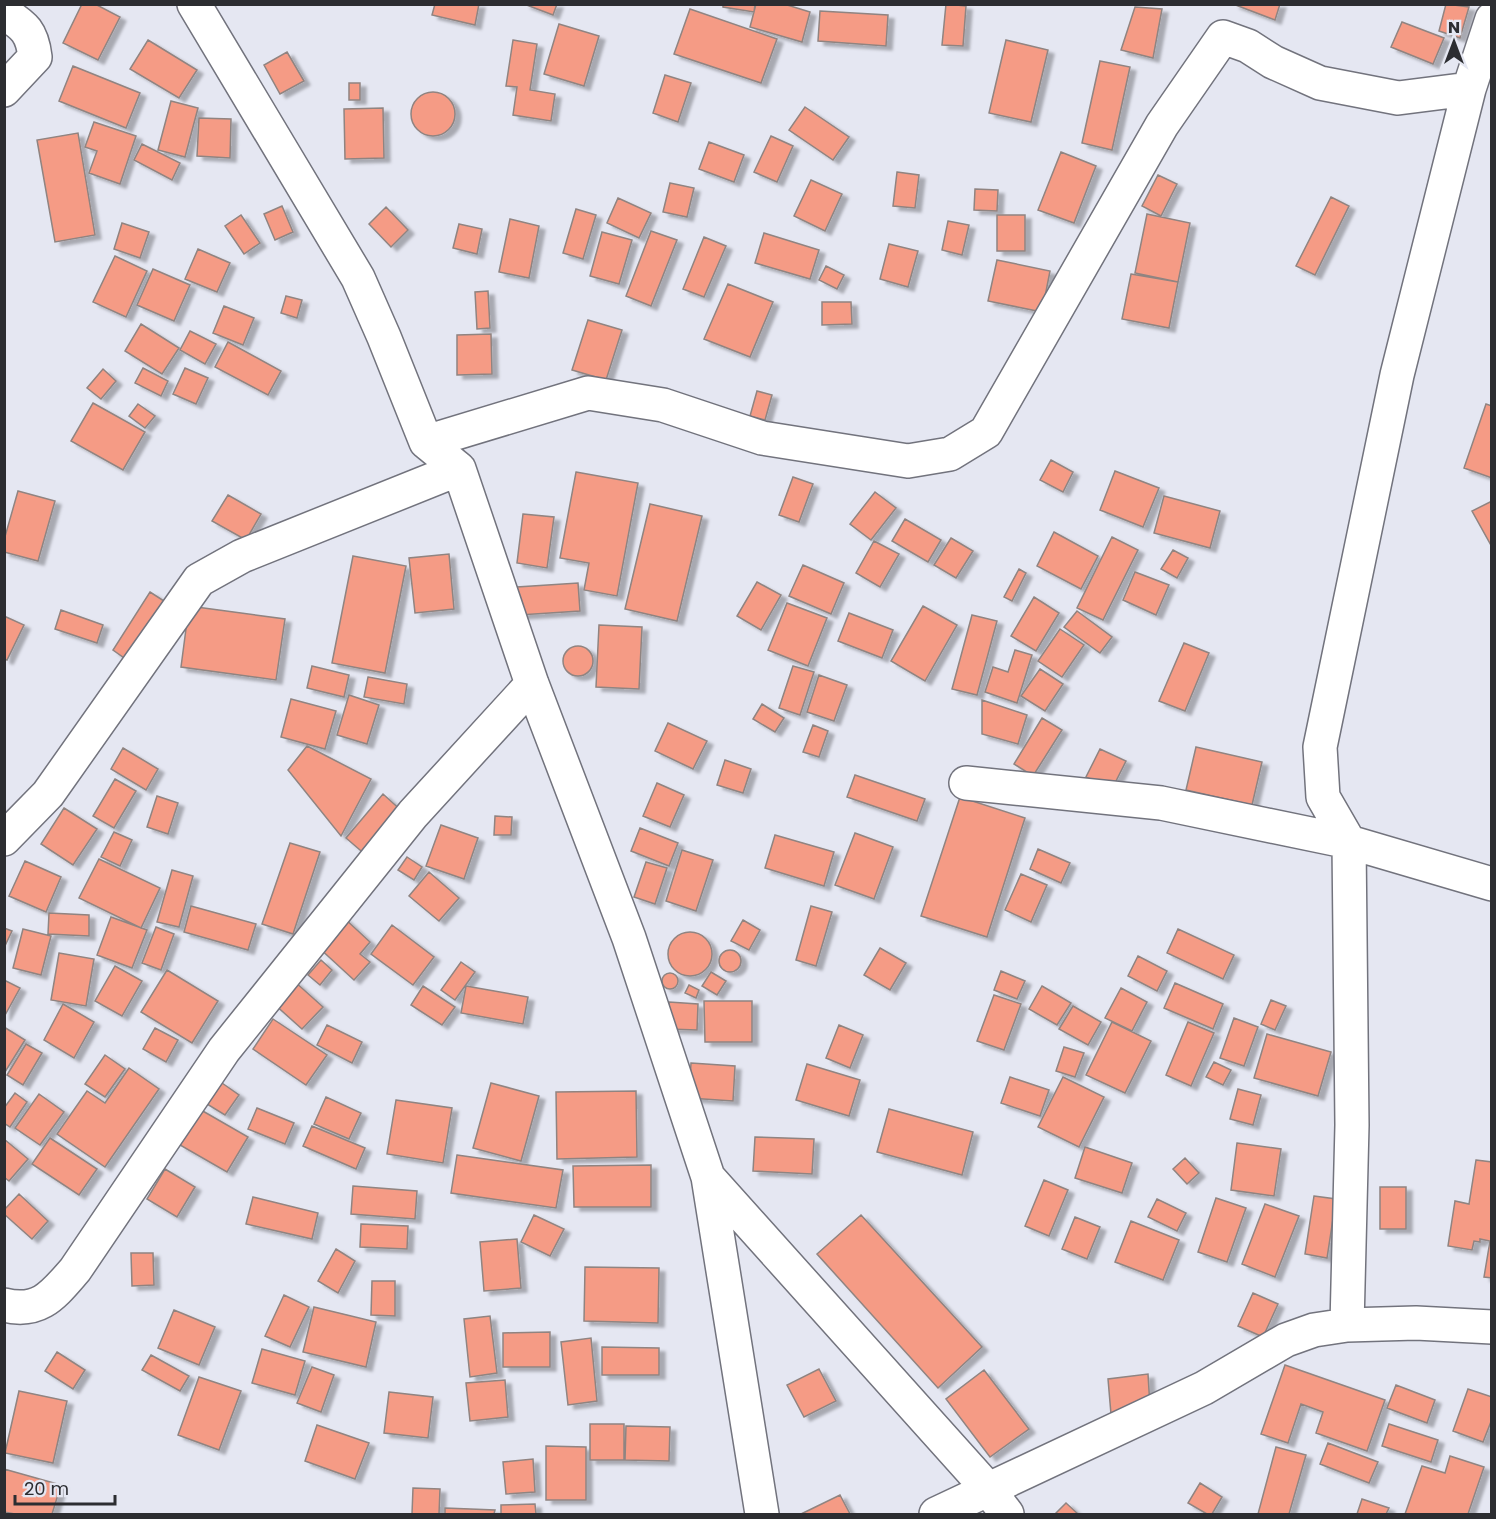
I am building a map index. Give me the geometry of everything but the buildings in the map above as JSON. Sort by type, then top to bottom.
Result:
[{"type":"street","points":[[194,4],[358,278],[426,442],[459,469],[532,684],[629,938],[708,1177],[762,1515]]},
{"type":"street","points":[[4,13],[19,23],[33,39],[35,57],[4,90]]},
{"type":"street","points":[[1347,1325],[1352,1125],[1349,842],[1323,797],[1320,747],[1397,375],[1469,89],[1491,19]]},
{"type":"street","points":[[426,442],[588,393],[663,405],[762,438],[908,461],[950,454],[986,432],[1162,125],[1223,37],[1248,46],[1273,62],[1320,83],[1398,98],[1469,89]]},
{"type":"street","points":[[4,839],[48,794],[199,580],[242,556],[459,469]]},
{"type":"street","points":[[4,1305],[31,1307],[50,1298],[75,1270],[224,1050],[413,814],[532,684]]},
{"type":"street","points":[[966,783],[1161,803],[1349,842],[1491,884]]},
{"type":"street","points":[[708,1177],[988,1489],[1007,1515]]},
{"type":"street","points":[[936,1515],[1204,1388],[1286,1340],[1314,1330],[1347,1325],[1416,1323],[1491,1327]]}]
